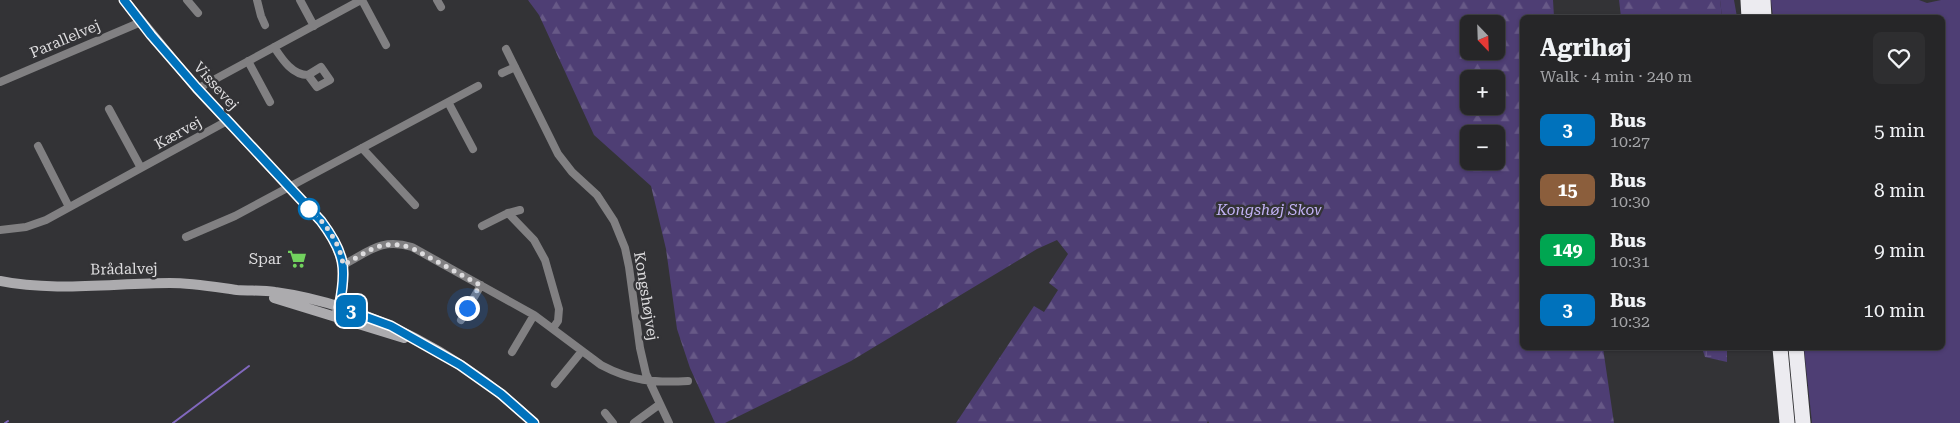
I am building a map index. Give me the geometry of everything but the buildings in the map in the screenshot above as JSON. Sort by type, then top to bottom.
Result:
[{"type":"highway","points":[[1748,0],[1749,15]]},
{"type":"highway","points":[[1763,0],[1764,15]]},
{"type":"highway","points":[[1779,350],[1780,423]]},
{"type":"highway","points":[[1779,350],[1787,423]]},
{"type":"highway","points":[[1796,350],[1802,423]]},
{"type":"street","name":"Vissevej","points":[[124,0],[197,88],[331,234],[337,245],[343,265],[344,282],[338,312]]},
{"type":"street","points":[[187,0],[198,13]]},
{"type":"street","points":[[258,0],[260,16],[265,25]]},
{"type":"street","points":[[300,0],[314,26]]},
{"type":"street","points":[[197,88],[362,0],[386,45]]},
{"type":"street","name":"Parallelvej","points":[[0,82],[141,22]]},
{"type":"street","points":[[274,47],[295,71],[302,75],[308,75]]},
{"type":"street","name":"Kongshøjvej","points":[[506,49],[558,154],[572,172],[597,196],[614,221],[625,248],[640,348],[648,381],[669,423]]},
{"type":"street","points":[[248,61],[270,102]]},
{"type":"street","points":[[502,73],[515,67]]},
{"type":"street","points":[[186,237],[235,216],[478,86]]},
{"type":"street","points":[[448,102],[473,149]]},
{"type":"street","points":[[109,109],[142,168]]},
{"type":"street","name":"Kærvej","points":[[0,230],[26,227],[46,220],[227,121]]},
{"type":"street","points":[[38,146],[69,207]]},
{"type":"street","points":[[362,148],[415,205]]},
{"type":"street","points":[[482,226],[520,210]]},
{"type":"street","points":[[508,214],[534,240],[545,260],[559,309],[558,321],[553,328]]},
{"type":"street","points":[[343,265],[384,244],[400,244],[412,248],[534,315],[601,365],[612,371],[648,381],[688,380]]},
{"type":"street","name":"Brådalvej","points":[[0,281],[39,286],[172,283],[274,292],[338,312]]},
{"type":"street","points":[[461,320],[480,285]]},
{"type":"street","points":[[338,312],[424,344],[460,365],[501,394],[534,423]]},
{"type":"street","points":[[512,352],[534,315]]},
{"type":"street","points":[[555,384],[582,350]]},
{"type":"street","points":[[634,423],[660,404]]},
{"type":"street","points":[[605,413],[613,423]]},
{"type":"green space","name":"Kongshøj Skov","points":[[528,0],[1553,0],[1554,15],[1520,15],[1520,350],[1603,350],[1614,423],[1209,423],[1208,421],[1207,423],[956,423],[1034,306],[1044,312],[1058,290],[1049,283],[1068,254],[1057,240],[1037,249],[851,361],[725,423],[715,423],[690,368],[677,329],[666,249],[651,186],[594,135],[539,15]]},
{"type":"green space","points":[[1619,0],[1720,0],[1722,15],[1621,15]]},
{"type":"green space","points":[[1720,0],[1734,0],[1737,15],[1722,15]]},
{"type":"green space","points":[[1771,0],[1919,0],[1927,3],[1941,0],[1960,0],[1960,423],[1812,423],[1804,350],[1945,350],[1945,15],[1773,15]]},
{"type":"green space","points":[[1703,350],[1727,350],[1727,362],[1705,357]]},
{"type":"waterway","points":[[173,423],[249,366]]},
{"type":"bus line","name":"3","points":[[124,0],[172,60],[331,234],[342,260],[344,276],[342,298],[339,307],[391,326],[460,365],[501,394],[534,423]]},
{"type":"place","name":"Spar","points":[[297,259]]},
{"type":"route","points":[[309,209],[331,234],[337,245],[343,265],[384,244],[400,244],[412,248],[480,285],[467,308]]}]
